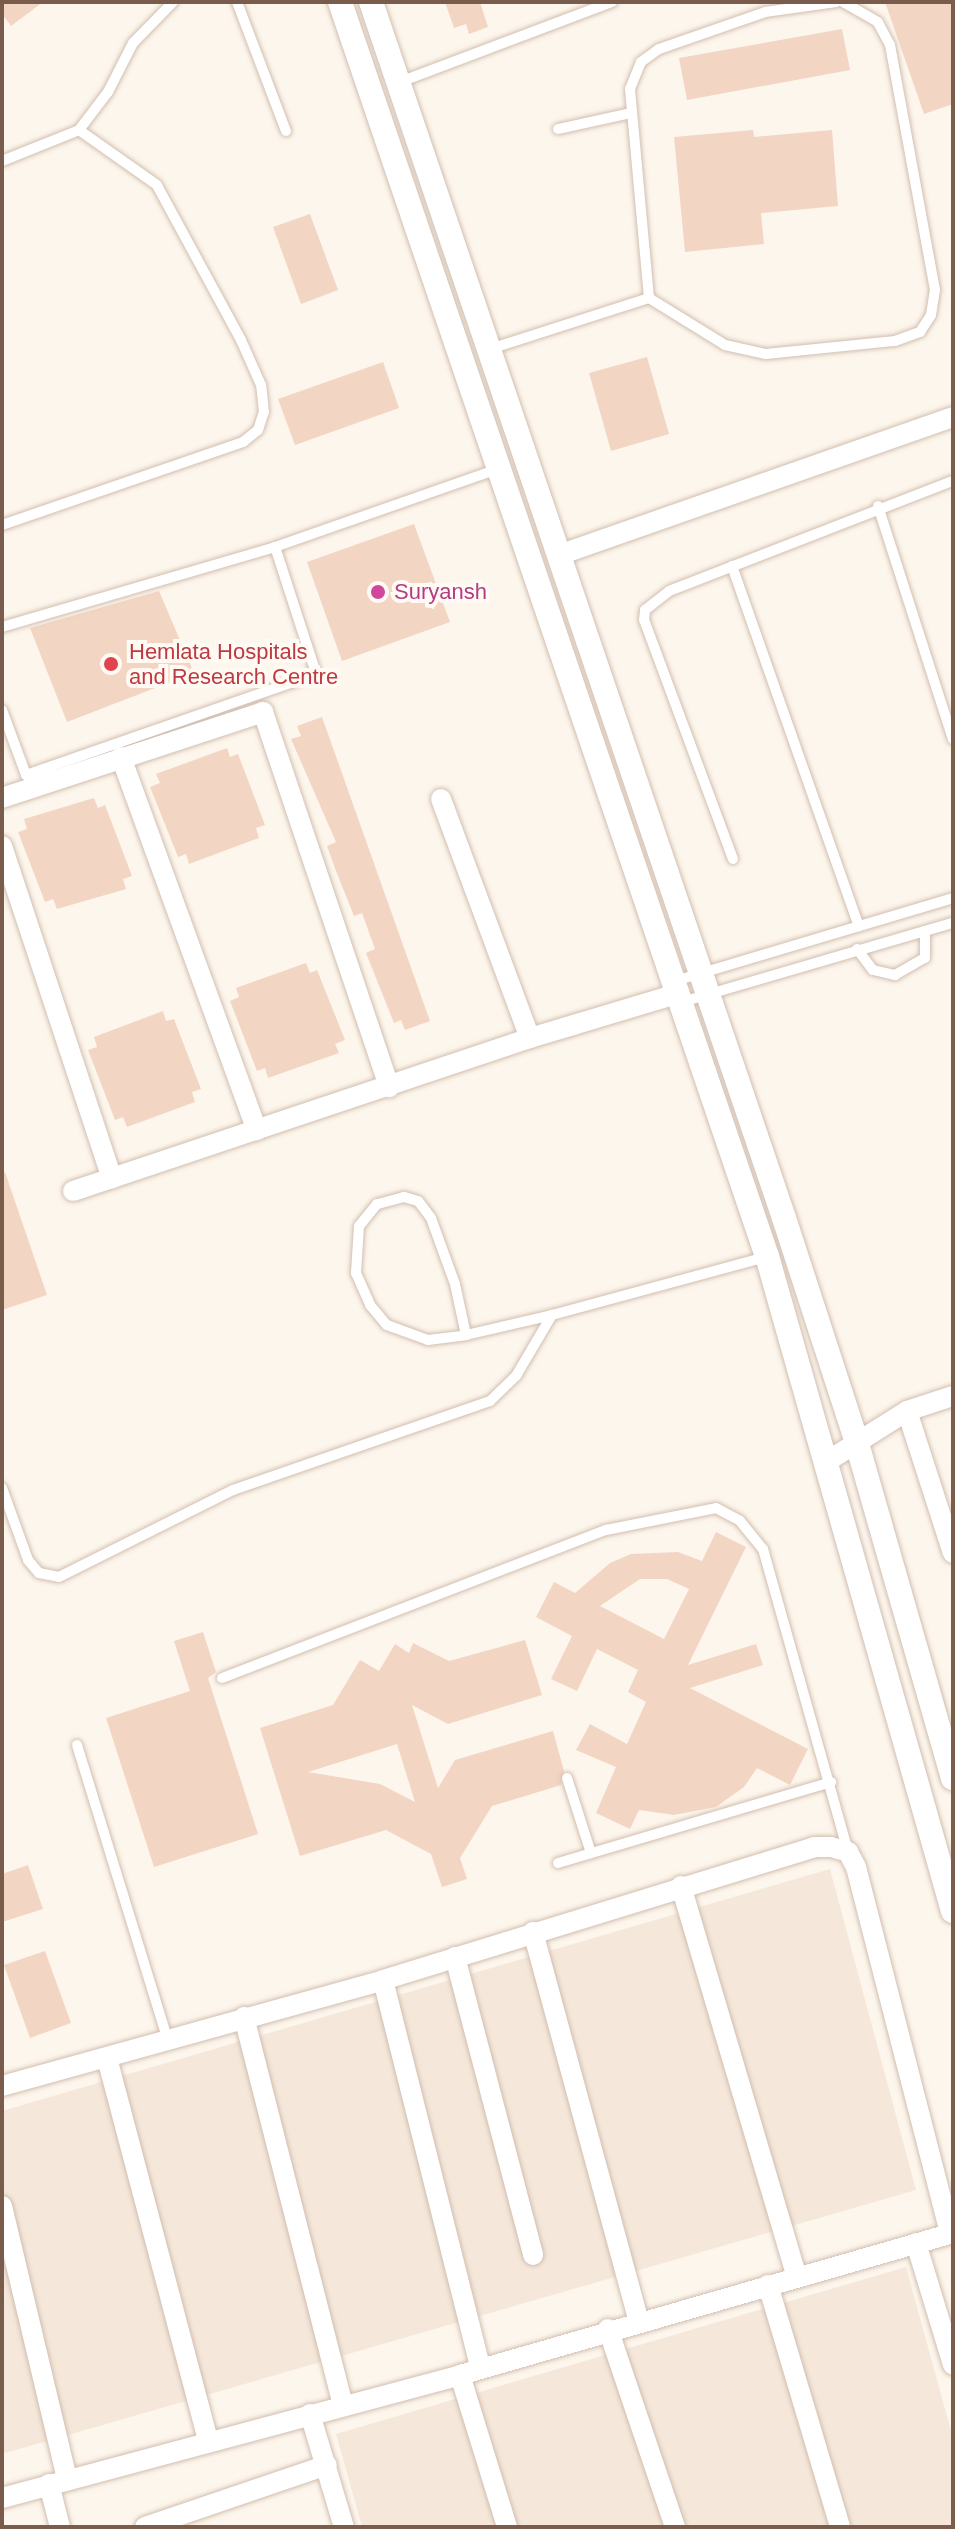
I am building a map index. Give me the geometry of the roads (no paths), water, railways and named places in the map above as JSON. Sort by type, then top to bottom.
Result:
[{"type":"street","points":[[340,2],[767,1256],[953,1911]]},
{"type":"street","points":[[371,2],[705,983],[856,1440],[953,1778]]},
{"type":"street","points":[[559,555],[953,417]]},
{"type":"street","points":[[2,798],[263,712],[389,1087]]},
{"type":"street","points":[[121,757],[257,1130]]},
{"type":"street","points":[[441,799],[530,1038]]},
{"type":"street","points":[[2,846],[112,1178]]},
{"type":"street","points":[[73,1191],[530,1038],[676,993]]},
{"type":"street","points":[[826,1462],[856,1440],[907,1411],[953,1396]]},
{"type":"street","points":[[907,1411],[953,1553]]},
{"type":"street","points":[[2,2086],[383,1980],[814,1847],[848,1852],[879,1948],[951,2233],[480,2366],[460,2375],[2,2498]]},
{"type":"street","points":[[681,1886],[796,2275]]},
{"type":"street","points":[[533,1932],[639,2321]]},
{"type":"street","points":[[455,1957],[533,2255]]},
{"type":"street","points":[[383,1980],[480,2366]]},
{"type":"street","points":[[244,2017],[343,2404]]},
{"type":"street","points":[[107,2058],[208,2441]]},
{"type":"street","points":[[2,2206],[58,2482],[60,2527]]},
{"type":"street","points":[[916,2243],[953,2365]]},
{"type":"street","points":[[768,2285],[840,2527]]},
{"type":"street","points":[[608,2329],[675,2527]]},
{"type":"street","points":[[460,2375],[507,2527]]},
{"type":"street","points":[[310,2414],[344,2527]]},
{"type":"street","points":[[145,2527],[327,2465]]},
{"type":"lane","points":[[2,161],[79,130],[108,92],[133,43],[173,2]]},
{"type":"lane","points":[[237,2],[286,131]]},
{"type":"lane","points":[[400,82],[612,2]]},
{"type":"lane","points":[[649,298],[630,89],[641,62],[659,49],[765,12],[836,2]]},
{"type":"lane","points":[[490,349],[649,298],[725,345],[766,354],[895,341],[920,332],[931,315],[935,290],[890,45],[878,22],[843,2]]},
{"type":"lane","points":[[558,129],[631,113]]},
{"type":"lane","points":[[2,525],[243,442],[258,430],[264,412],[261,385],[241,340],[157,185],[79,130]]},
{"type":"lane","points":[[2,627],[275,547],[498,469]]},
{"type":"lane","points":[[733,859],[644,620],[650,602],[878,506],[953,481]]},
{"type":"lane","points":[[878,506],[953,739]]},
{"type":"lane","points":[[2,710],[26,775],[42,774],[308,677],[315,670],[275,547]]},
{"type":"lane","points":[[732,566],[859,926]]},
{"type":"lane","points":[[676,993],[859,926],[953,898]]},
{"type":"lane","points":[[676,993],[705,983],[857,949],[953,923]]},
{"type":"lane","points":[[857,949],[873,970],[895,975],[925,958],[925,931]]},
{"type":"lane","points":[[466,1335],[455,1284],[431,1218],[418,1201],[404,1197],[377,1204],[359,1226],[354,1249],[356,1273],[370,1305],[387,1325],[410,1337],[466,1335],[552,1315],[767,1256]]},
{"type":"lane","points":[[2,1488],[28,1560],[39,1573],[59,1577],[233,1490],[490,1401],[516,1376],[552,1315]]},
{"type":"lane","points":[[222,1678],[606,1530],[716,1508],[740,1521],[763,1549],[831,1782],[848,1852]]},
{"type":"lane","points":[[77,1745],[168,2040]]},
{"type":"lane","points":[[567,1778],[591,1853]]},
{"type":"lane","points":[[558,1863],[831,1782]]},
{"type":"place","name":"Suryansh","points":[[378,592]]},
{"type":"place","name":"Hemlata Hospitals and Research Centre","points":[[111,664]]}]
